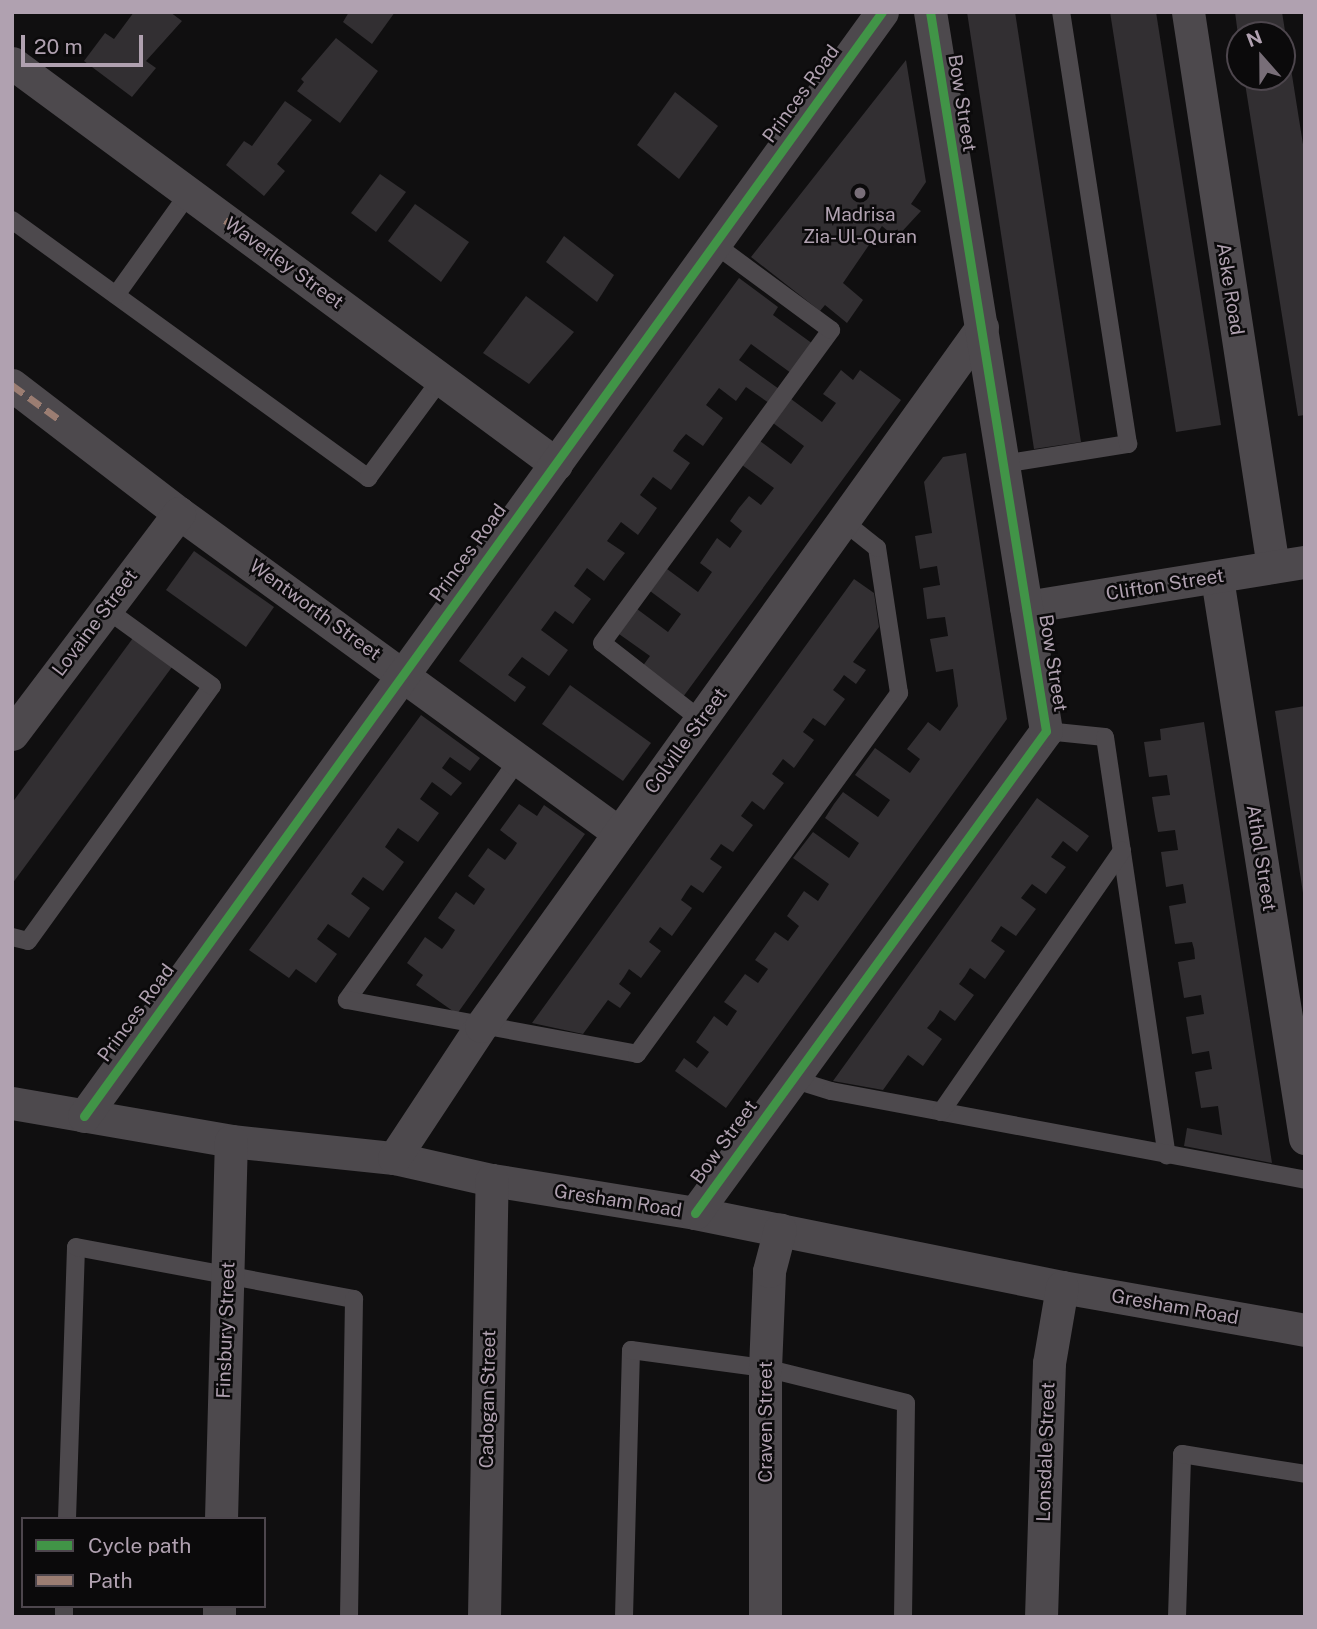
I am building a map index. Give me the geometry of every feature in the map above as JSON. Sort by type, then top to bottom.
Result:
[{"type":"street","name":"Princes Road","points":[[84,1116],[882,12]]},
{"type":"street","name":"Bow Street","points":[[695,1213],[1046,731],[929,12]]},
{"type":"street","name":"Aske Road","points":[[1188,12],[1289,564]]},
{"type":"street","name":"Waverley Street","points":[[12,63],[556,464]]},
{"type":"street","name":"Colville Street","points":[[394,1158],[481,1026],[982,327]]},
{"type":"street","name":"Wentworth Street","points":[[12,384],[179,513],[619,833]]},
{"type":"street","name":"Lovaine Street","points":[[12,734],[179,513]]},
{"type":"street","name":"Clifton Street","points":[[1026,607],[1217,578],[1289,564]]},
{"type":"street","name":"Athol Street","points":[[1217,578],[1305,1138]]},
{"type":"street","name":"Gresham Road","points":[[12,1103],[231,1141],[394,1158],[492,1181],[695,1213],[1062,1287],[1305,1330]]},
{"type":"street","name":"Finsbury Street","points":[[221,1517],[231,1141]]},
{"type":"street","name":"Cadogan Street","points":[[484,1617],[492,1181]]},
{"type":"street","name":"Craven Street","points":[[765,1617],[765,1368],[769,1271],[780,1229]]},
{"type":"street","name":"Lonsdale Street","points":[[1041,1617],[1049,1363],[1062,1287]]},
{"type":"lane","points":[[1003,464],[1128,444],[1061,12]]},
{"type":"lane","points":[[116,295],[189,193]]},
{"type":"lane","points":[[12,220],[368,478],[441,379]]},
{"type":"lane","points":[[701,720],[603,643],[831,330],[713,243]]},
{"type":"lane","points":[[518,760],[346,1000],[637,1054],[899,693],[877,548],[843,521]]},
{"type":"lane","points":[[12,937],[28,942],[212,686],[106,609]]},
{"type":"lane","points":[[1046,731],[1105,737],[1167,1155]]},
{"type":"lane","points":[[941,1112],[1122,851]]},
{"type":"lane","points":[[792,1079],[941,1112],[1305,1180]]},
{"type":"lane","points":[[67,1517],[75,1247],[354,1299],[349,1617]]},
{"type":"lane","points":[[624,1617],[631,1350],[765,1368],[906,1403],[903,1617]]},
{"type":"lane","points":[[1177,1617],[1182,1454],[1305,1474]]},
{"type":"building","points":[[134,12],[170,12],[182,21],[146,61],[156,68],[132,97],[84,61],[105,33],[114,39]]},
{"type":"building","points":[[349,12],[395,12],[372,44],[343,22]]},
{"type":"building","points":[[967,12],[1015,12],[1081,442],[1034,449]]},
{"type":"building","points":[[1110,12],[1156,12],[1221,425],[1176,432]]},
{"type":"building","points":[[1235,12],[1282,12],[1283,21],[1236,21]]},
{"type":"building","points":[[336,38],[378,71],[340,123],[297,91],[304,82],[301,79]]},
{"type":"building","name":"Madrisa Zia-Ul-Quran","points":[[906,60],[926,182],[911,204],[921,211],[896,238],[882,226],[843,283],[863,300],[847,323],[825,305],[820,311],[751,257]]},
{"type":"building","points":[[1246,91],[1295,91],[1305,157],[1305,415],[1298,416]]},
{"type":"building","points":[[675,92],[718,126],[679,179],[637,145]]},
{"type":"building","points":[[285,101],[312,120],[277,164],[285,171],[264,196],[226,165],[244,141],[252,146]]},
{"type":"building","points":[[380,174],[406,192],[376,232],[351,213]]},
{"type":"building","points":[[415,204],[469,242],[441,282],[388,241]]},
{"type":"building","points":[[564,236],[614,275],[597,302],[546,262]]},
{"type":"building","points":[[739,278],[778,307],[773,315],[813,344],[791,373],[751,344],[739,360],[779,389],[769,403],[746,387],[736,401],[719,388],[706,405],[723,418],[703,446],[686,434],[679,442],[673,451],[690,463],[671,490],[653,477],[640,495],[657,508],[638,535],[621,522],[607,541],[625,553],[604,581],[587,568],[574,586],[591,599],[573,624],[555,611],[541,630],[568,650],[549,676],[522,657],[508,675],[526,687],[515,702],[459,661]]},
{"type":"building","points":[[526,296],[574,332],[529,384],[483,353]]},
{"type":"building","points":[[841,370],[853,380],[860,370],[901,400],[683,697],[642,667],[650,656],[619,634],[637,609],[668,632],[681,614],[650,591],[667,569],[698,592],[712,572],[700,563],[717,538],[730,548],[742,531],[730,521],[739,508],[749,496],[761,505],[774,488],[742,465],[760,441],[791,464],[804,446],[773,423],[791,399],[822,422],[836,403],[823,394]]},
{"type":"building","points":[[966,453],[1007,719],[726,1108],[675,1071],[684,1058],[697,1068],[709,1052],[696,1042],[714,1016],[727,1026],[737,1011],[724,1002],[745,974],[758,983],[768,969],[755,960],[775,932],[788,941],[799,926],[787,916],[804,891],[818,901],[829,884],[793,858],[813,832],[849,858],[859,843],[825,818],[834,804],[843,792],[878,817],[890,800],[855,775],[875,748],[910,773],[920,759],[907,749],[928,722],[940,731],[958,706],[953,669],[936,672],[930,639],[948,636],[945,617],[927,619],[923,588],[940,585],[937,566],[920,569],[915,536],[932,533],[924,482],[943,457]]},
{"type":"building","points":[[194,551],[274,607],[246,647],[166,590]]},
{"type":"building","points":[[854,579],[874,593],[879,627],[853,662],[866,670],[856,684],[844,675],[833,690],[845,699],[825,726],[813,718],[803,732],[814,740],[794,768],[783,759],[772,774],[784,783],[764,810],[752,801],[746,809],[741,816],[753,825],[733,852],[721,844],[710,859],[722,867],[703,893],[691,885],[681,900],[692,908],[672,936],[660,927],[649,942],[661,951],[641,978],[629,969],[619,984],[631,993],[620,1008],[608,1000],[583,1034],[532,1023]]},
{"type":"building","points":[[133,638],[172,667],[12,884],[12,803]]},
{"type":"building","points":[[570,685],[651,743],[623,781],[542,724]]},
{"type":"building","points":[[1305,706],[1305,893],[1303,893],[1275,711]]},
{"type":"building","points":[[421,715],[480,758],[470,771],[450,757],[442,768],[462,783],[451,796],[432,782],[420,799],[439,813],[418,842],[398,828],[385,847],[404,862],[383,891],[363,877],[351,894],[370,908],[349,938],[328,924],[317,939],[337,954],[316,983],[296,969],[289,978],[249,950]]},
{"type":"building","points":[[1204,722],[1272,1163],[1184,1146],[1187,1128],[1222,1135],[1218,1106],[1201,1108],[1195,1072],[1212,1069],[1209,1051],[1192,1054],[1186,1017],[1204,1014],[1201,995],[1184,998],[1178,962],[1195,959],[1192,942],[1175,944],[1169,906],[1186,903],[1183,884],[1166,887],[1161,852],[1178,850],[1175,830],[1158,832],[1152,797],[1170,795],[1167,775],[1149,777],[1144,742],[1161,740],[1160,729]]},
{"type":"building","points":[[1037,798],[1089,836],[1077,852],[1063,841],[1051,857],[1066,867],[1046,894],[1032,884],[1021,898],[1036,909],[1016,936],[1001,926],[991,941],[1005,951],[985,979],[970,968],[959,984],[974,995],[955,1021],[940,1010],[927,1028],[942,1039],[923,1066],[908,1055],[883,1090],[833,1081]]},
{"type":"building","points":[[519,804],[537,816],[544,805],[585,834],[457,1014],[416,985],[423,975],[407,963],[425,937],[442,949],[448,941],[455,930],[438,918],[456,892],[474,905],[485,889],[468,876],[488,848],[505,860],[512,851],[517,843],[500,830]]},
{"type":"marked path","points":[[225,220],[293,270]]},
{"type":"marked path","points":[[12,385],[60,420]]},
{"type":"cycle path","points":[[84,1116],[882,12]]},
{"type":"cycle path","points":[[695,1213],[1046,731],[930,12]]},
{"type":"place","name":"Madrisa Zia-Ul-Quran","points":[[860,193]]}]
